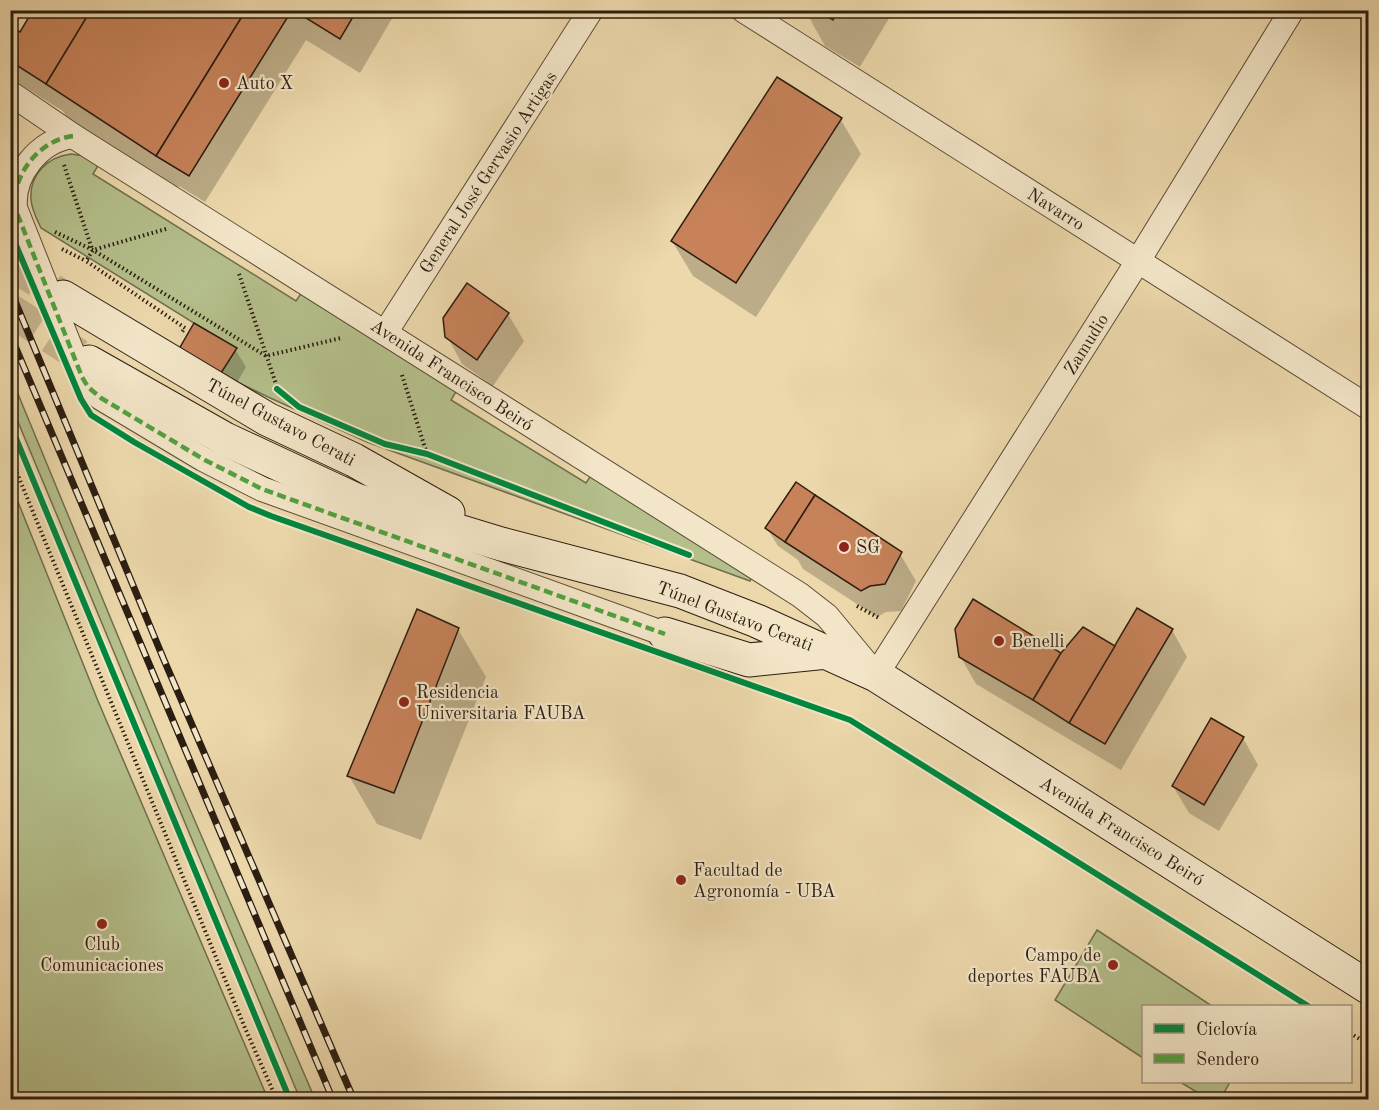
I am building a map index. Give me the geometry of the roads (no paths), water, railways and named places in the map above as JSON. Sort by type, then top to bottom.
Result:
[{"type":"main road","name":"Túnel Gustavo Cerati","points":[[63,297],[267,419],[354,460],[501,544]]},
{"type":"main road","name":"Túnel Gustavo Cerati","points":[[89,362],[225,439],[356,500],[501,544],[680,591],[829,652]]},
{"type":"main road","points":[[664,634],[749,660],[829,652]]},
{"type":"main road","name":"Avenida Francisco Beiró","points":[[829,652],[876,675],[1368,987]]},
{"type":"street","name":"General José Gervasio Artigas","points":[[385,333],[591,10]]},
{"type":"street","name":"Navarro","points":[[744,10],[1368,407]]},
{"type":"street","name":"Zamudio","points":[[876,675],[1138,261],[1292,10]]},
{"type":"street","name":"Avenida Francisco Beiró","points":[[10,93],[73,136],[800,595],[827,616],[876,675]]},
{"type":"street","points":[[73,136],[49,144],[38,152],[24,170],[15,191],[15,208],[82,377],[88,387],[101,398],[203,459],[262,489],[664,634]]},
{"type":"tunnel","points":[[10,263],[63,297]]},
{"type":"tunnel","points":[[10,310],[89,362]]},
{"type":"railway","points":[[10,289],[164,660],[354,1100]]},
{"type":"railway","points":[[10,334],[333,1100]]},
{"type":"place","name":"Auto X","points":[[224,83]]},
{"type":"place","name":"SG","points":[[844,547]]},
{"type":"place","name":"Benelli","points":[[999,641]]},
{"type":"place","name":"Residencia Universitaria FAUBA","points":[[404,702]]},
{"type":"place","name":"Facultad de Agronomía - UBA","points":[[681,880]]},
{"type":"place","name":"Club Comunicaciones","points":[[102,924]]},
{"type":"place","name":"Campo de deportes FAUBA","points":[[1113,965]]}]
